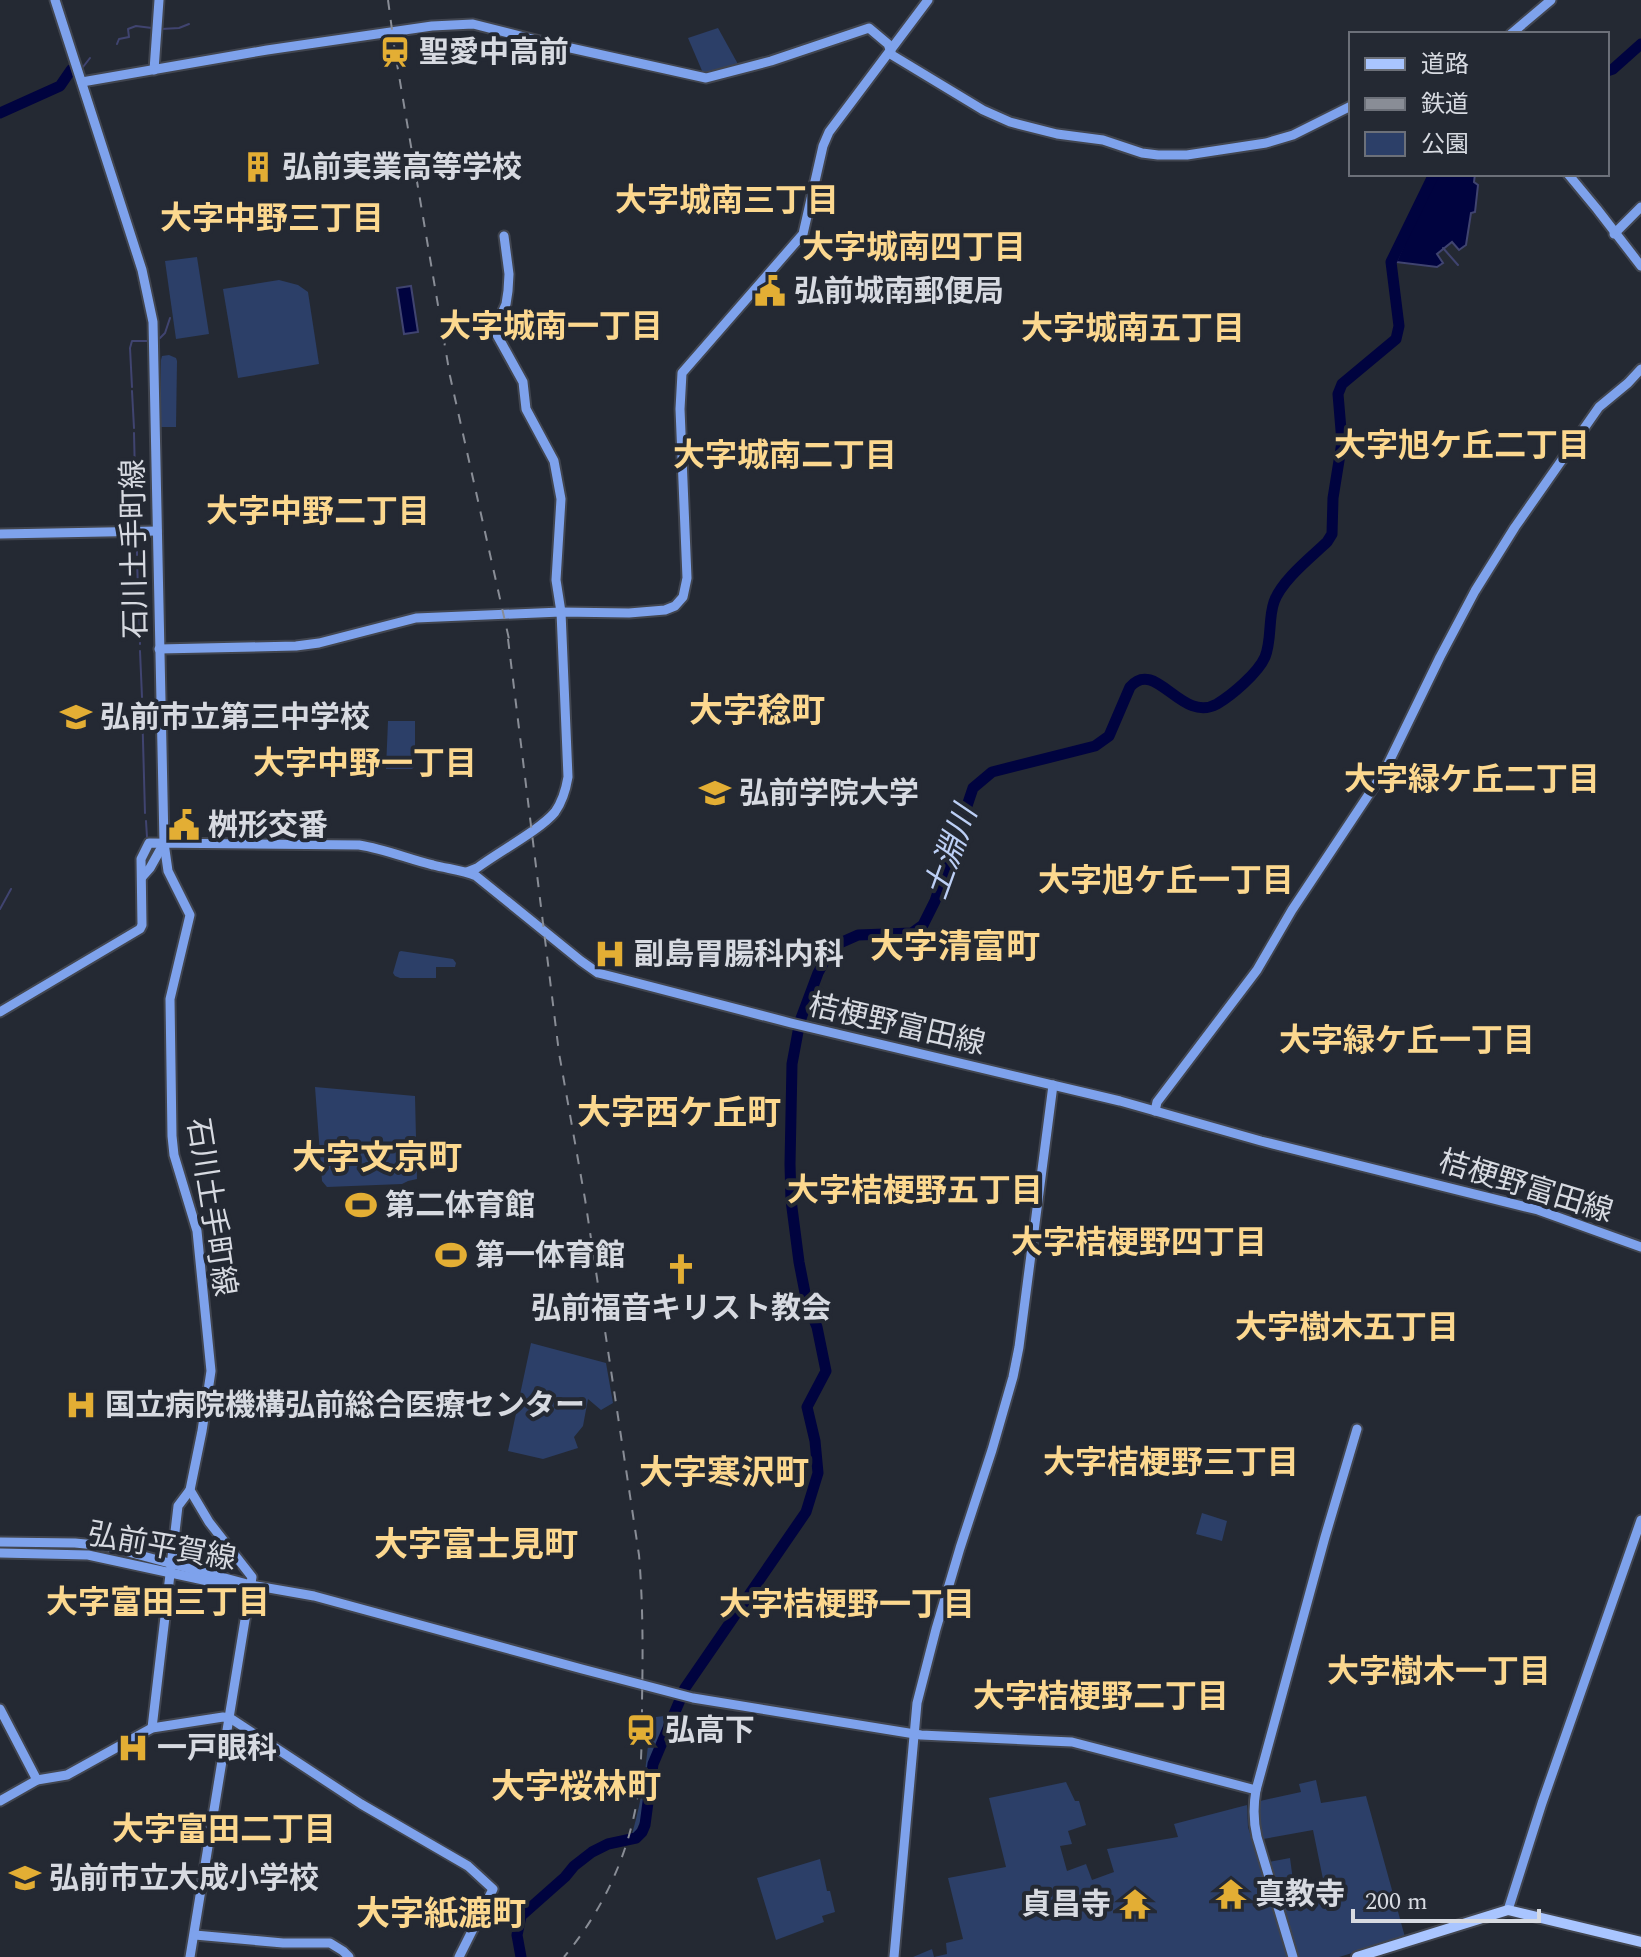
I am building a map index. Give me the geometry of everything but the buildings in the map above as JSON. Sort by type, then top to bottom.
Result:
[{"type":"main road","points":[[1357,1957],[1508,1910],[1641,1942]]},
{"type":"street","name":"石川土手町線","points":[[55,0],[142,270],[153,322],[164,843],[168,871],[190,915],[170,999],[172,1136],[174,1155],[197,1231],[211,1371],[190,1490],[178,1506],[152,1728]]},
{"type":"street","points":[[154,70],[159,0]]},
{"type":"street","points":[[159,649],[296,646],[416,618],[561,612],[629,613],[665,610],[675,606],[683,597],[687,578],[680,409],[682,373],[803,234],[829,132],[928,0]]},
{"type":"street","points":[[1513,32],[1551,0]]},
{"type":"street","points":[[78,74],[154,70],[432,26],[473,24],[706,78],[771,61],[869,28],[888,44],[892,55],[983,110],[1010,122],[1057,134],[1103,140],[1142,153],[1187,155],[1266,143],[1293,135],[1349,107]]},
{"type":"street","points":[[1570,176],[1641,266]]},
{"type":"street","points":[[1614,234],[1641,207]]},
{"type":"street","points":[[467,872],[547,819],[564,793],[568,777],[561,612],[556,580],[561,513],[557,471],[526,409],[523,382],[497,335],[508,291],[504,236]]},
{"type":"street","points":[[1155,1111],[1157,1102],[1257,970],[1292,910],[1385,770],[1475,591],[1515,527],[1599,407],[1641,369]]},
{"type":"street","points":[[0,534],[157,531]]},
{"type":"street","points":[[0,1012],[140,929],[142,877],[164,843]]},
{"type":"street","name":"桔梗野富田線","points":[[164,843],[359,845],[467,872],[598,973],[1541,1210],[1641,1247]]},
{"type":"street","points":[[894,1957],[917,1703],[936,1629],[1013,1377],[1053,1085]]},
{"type":"street","points":[[1293,1957],[1254,1824],[1254,1805],[1357,1429]]},
{"type":"street","points":[[190,1490],[209,1522],[252,1577],[190,1957]]},
{"type":"street","points":[[1508,1910],[1537,1817],[1641,1520]]},
{"type":"street","name":"弘前平賀線","points":[[0,1542],[106,1546],[170,1568]]},
{"type":"street","name":"弘前平賀線","points":[[0,1553],[88,1555],[170,1568],[314,1596],[684,1695],[913,1734],[1072,1742],[1256,1790]]},
{"type":"street","points":[[0,1709],[37,1780]]},
{"type":"street","points":[[0,1801],[37,1780],[67,1775],[152,1728],[230,1718],[361,1804],[468,1866],[493,1889],[459,1957]]},
{"type":"street","points":[[195,1935],[283,1943],[330,1943],[349,1957]]},
{"type":"green space","points":[[718,28],[739,66],[703,73],[688,38]]},
{"type":"green space","points":[[197,257],[209,334],[176,339],[165,261]]},
{"type":"green space","points":[[279,280],[298,285],[308,292],[319,364],[238,378],[223,289]]},
{"type":"green space","points":[[169,355],[177,361],[176,427],[161,427],[161,360],[162,356]]},
{"type":"green space","points":[[388,721],[415,721],[415,766],[412,769],[386,769]]},
{"type":"green space","points":[[401,951],[453,959],[455,967],[436,967],[436,978],[400,978],[393,973]]},
{"type":"green space","points":[[315,1087],[415,1096],[417,1179],[402,1184],[327,1187],[322,1181]]},
{"type":"green space","points":[[531,1343],[606,1363],[613,1403],[601,1410],[588,1399],[583,1426],[574,1437],[578,1448],[543,1459],[508,1451]]},
{"type":"green space","points":[[1202,1513],[1227,1521],[1222,1541],[1196,1534]]},
{"type":"green space","points":[[664,1716],[642,1817],[632,1834],[644,1778],[650,1722]]},
{"type":"green space","points":[[1316,1780],[1321,1803],[1366,1796],[1405,1937],[1339,1957],[1297,1957],[1269,1862],[1290,1858],[1294,1888],[1324,1884],[1313,1830],[1263,1839],[1260,1801],[1301,1792],[1299,1784]]},
{"type":"green space","points":[[1066,1782],[1075,1801],[1079,1801],[1086,1825],[1068,1831],[1072,1844],[1060,1846],[1067,1871],[1086,1864],[1092,1880],[1114,1872],[1107,1849],[1178,1837],[1174,1824],[1247,1805],[1248,1827],[1288,1957],[934,1957],[947,1954],[946,1943],[963,1939],[948,1878],[1006,1867],[989,1798]]},
{"type":"green space","points":[[820,1859],[835,1912],[822,1916],[824,1922],[776,1940],[757,1878]]},
{"type":"green space","points":[[932,1949],[934,1957],[913,1957]]},
{"type":"shaded area","points":[[1434,176],[1475,176],[1474,182],[1478,185],[1475,212],[1471,213],[1466,245],[1459,250],[1452,242],[1437,254],[1443,263],[1437,267],[1396,262]]},
{"type":"shaded area","points":[[411,286],[418,332],[404,334],[397,288]]},
{"type":"waterway","points":[[161,29],[189,24]]},
{"type":"waterway","points":[[117,44],[119,39],[129,37],[128,29],[136,26],[152,28]]},
{"type":"waterway","name":"土淵川","points":[[1609,70],[1641,44]]},
{"type":"waterway","points":[[80,68],[90,58]]},
{"type":"waterway","points":[[0,113],[60,86],[71,70]]},
{"type":"waterway","name":"土淵川","points":[[521,1957],[517,1935],[521,1916],[592,1852],[608,1844],[636,1838],[642,1832],[653,1764],[685,1688],[806,1512],[818,1473],[807,1407],[826,1371],[799,1262],[790,1164],[792,1064],[800,1021],[818,973],[831,949],[840,943],[858,935],[912,933],[923,925],[935,901],[973,788],[992,772],[1095,746],[1109,736],[1130,687],[1140,680],[1150,680],[1192,706],[1204,708],[1223,700],[1257,670],[1267,650],[1272,609],[1278,594],[1289,578],[1332,534],[1333,498],[1342,442],[1338,394],[1342,384],[1396,339],[1399,326],[1391,262],[1433,176]]},
{"type":"waterway","points":[[1443,248],[1458,265]]},
{"type":"waterway","points":[[160,338],[170,318]]},
{"type":"waterway","points":[[132,387],[132,341],[148,341]]},
{"type":"waterway","points":[[132,391],[134,428]]},
{"type":"waterway","points":[[134,433],[135,476]]},
{"type":"waterway","points":[[135,480],[136,527]]},
{"type":"waterway","points":[[137,538],[137,555]]},
{"type":"waterway","points":[[137,561],[140,644]]},
{"type":"waterway","points":[[140,651],[142,697]]},
{"type":"waterway","points":[[142,705],[145,813]]},
{"type":"waterway","points":[[146,821],[147,837]]},
{"type":"waterway","points":[[0,909],[11,889]]},
{"type":"railway","points":[[388,0],[450,376],[511,648]]},
{"type":"railway","points":[[508,639],[559,1053],[585,1199],[639,1555],[641,1591],[642,1742],[635,1811],[617,1870],[599,1907],[564,1957]]},
{"type":"place","name":"聖愛中高前","points":[[395,52]]},
{"type":"place","name":"弘前実業高等学校","points":[[258,167]]},
{"type":"place","name":"弘前城南郵便局","points":[[770,291]]},
{"type":"place","name":"弘前市立第三中学校","points":[[76,717]]},
{"type":"place","name":"弘前学院大学","points":[[715,793]]},
{"type":"place","name":"桝形交番","points":[[184,825]]},
{"type":"place","name":"副島胃腸科内科","points":[[610,954]]},
{"type":"place","name":"第二体育館","points":[[361,1205]]},
{"type":"place","name":"第一体育館","points":[[451,1255]]},
{"type":"place","name":"弘前福音キリスト教会","points":[[681,1269]]},
{"type":"place","name":"国立病院機構弘前総合医療センター","points":[[81,1405]]},
{"type":"place","name":"弘高下","points":[[641,1730]]},
{"type":"place","name":"一戸眼科","points":[[133,1748]]},
{"type":"place","name":"弘前市立大成小学校","points":[[25,1878]]},
{"type":"place","name":"真教寺","points":[[1231,1894]]},
{"type":"place","name":"貞昌寺","points":[[1135,1904]]},
{"type":"district","name":"大字城南三丁目","points":[[727,200]]},
{"type":"district","name":"大字中野三丁目","points":[[272,218]]},
{"type":"district","name":"大字城南四丁目","points":[[914,247]]},
{"type":"district","name":"大字城南一丁目","points":[[551,326]]},
{"type":"district","name":"大字城南五丁目","points":[[1133,328]]},
{"type":"district","name":"大字旭ケ丘二丁目","points":[[1462,445]]},
{"type":"district","name":"大字城南二丁目","points":[[785,455]]},
{"type":"district","name":"大字中野二丁目","points":[[318,511]]},
{"type":"district","name":"大字稔町","points":[[757,710]]},
{"type":"district","name":"大字中野一丁目","points":[[365,763]]},
{"type":"district","name":"大字緑ケ丘二丁目","points":[[1472,779]]},
{"type":"district","name":"大字旭ケ丘一丁目","points":[[1166,880]]},
{"type":"district","name":"大字清富町","points":[[955,946]]},
{"type":"district","name":"大字緑ケ丘一丁目","points":[[1407,1040]]},
{"type":"district","name":"大字西ケ丘町","points":[[679,1112]]},
{"type":"district","name":"大字文京町","points":[[377,1157]]},
{"type":"district","name":"大字桔梗野五丁目","points":[[915,1190]]},
{"type":"district","name":"大字桔梗野四丁目","points":[[1139,1242]]},
{"type":"district","name":"大字樹木五丁目","points":[[1347,1327]]},
{"type":"district","name":"大字桔梗野三丁目","points":[[1171,1462]]},
{"type":"district","name":"大字寒沢町","points":[[724,1472]]},
{"type":"district","name":"大字富士見町","points":[[476,1544]]},
{"type":"district","name":"大字富田三丁目","points":[[158,1602]]},
{"type":"district","name":"大字桔梗野一丁目","points":[[847,1604]]},
{"type":"district","name":"大字樹木一丁目","points":[[1439,1671]]},
{"type":"district","name":"大字桔梗野二丁目","points":[[1101,1696]]},
{"type":"district","name":"大字桜林町","points":[[576,1786]]},
{"type":"district","name":"大字富田二丁目","points":[[224,1829]]},
{"type":"district","name":"大字紙漉町","points":[[441,1913]]}]
